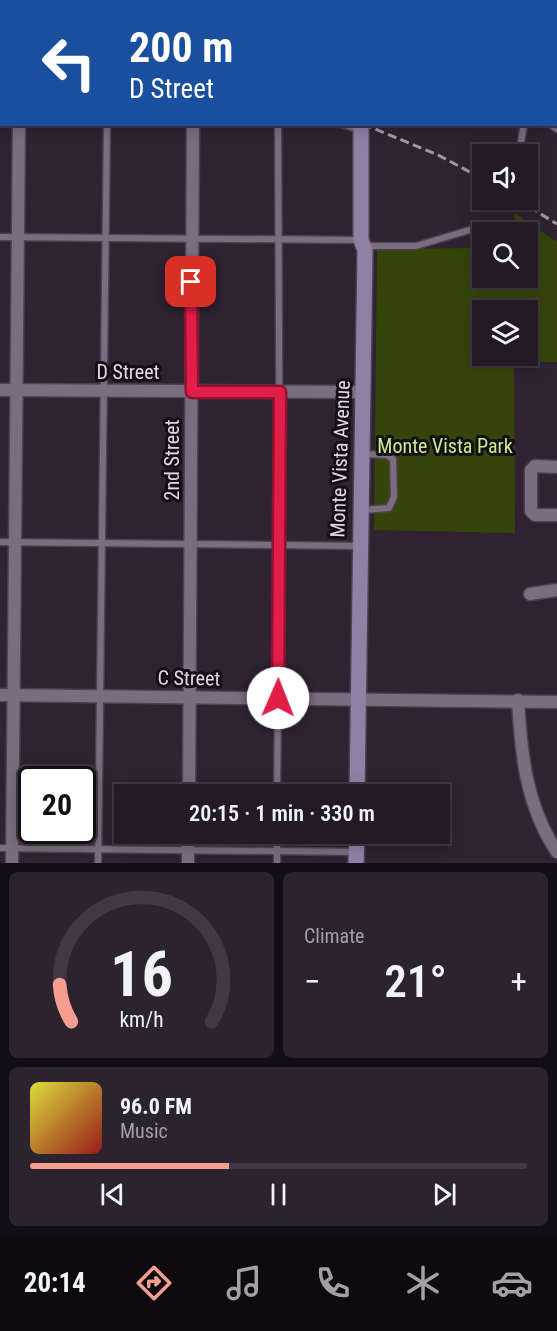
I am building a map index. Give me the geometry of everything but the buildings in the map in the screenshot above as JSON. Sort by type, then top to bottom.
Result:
[{"type":"street","points":[[12,863],[6,848],[6,695],[14,542],[19,126]]},
{"type":"street","name":"2nd Street","points":[[189,784],[193,126]]},
{"type":"street","name":"Monte Vista Avenue","points":[[357,784],[359,546],[363,454],[360,127]]},
{"type":"street","name":"D Street","points":[[0,390],[363,392]]},
{"type":"street","points":[[557,467],[535,466],[531,470],[531,511],[535,514],[557,515]]},
{"type":"street","points":[[530,594],[557,590]]},
{"type":"street","name":"C Street","points":[[6,695],[557,702]]},
{"type":"street","points":[[518,700],[520,745],[528,792],[549,840],[557,852]]},
{"type":"lane","points":[[98,863],[107,126]]},
{"type":"lane","points":[[277,784],[280,546],[278,126]]},
{"type":"lane","points":[[521,144],[524,126]]},
{"type":"lane","points":[[0,237],[278,239],[416,246],[472,230]]},
{"type":"lane","points":[[362,510],[389,508],[394,497],[393,459],[387,455],[363,454]]},
{"type":"lane","points":[[0,542],[359,546]]},
{"type":"lane","points":[[277,844],[277,863]]},
{"type":"lane","points":[[6,848],[98,849],[188,857],[277,851],[356,858]]},
{"type":"green space","name":"Monte Vista Park","points":[[515,213],[528,222],[515,222]]},
{"type":"green space","name":"Monte Vista Park","points":[[538,229],[557,242],[557,362],[538,362],[538,300],[472,300],[472,366],[514,366],[515,533],[374,530],[377,249],[472,248],[472,288],[538,288]]},
{"type":"railway","points":[[368,126],[438,155],[472,173]]},
{"type":"railway","points":[[534,210],[557,224]]},
{"type":"route","points":[[191,282],[192,392],[280,392],[278,698]]}]
